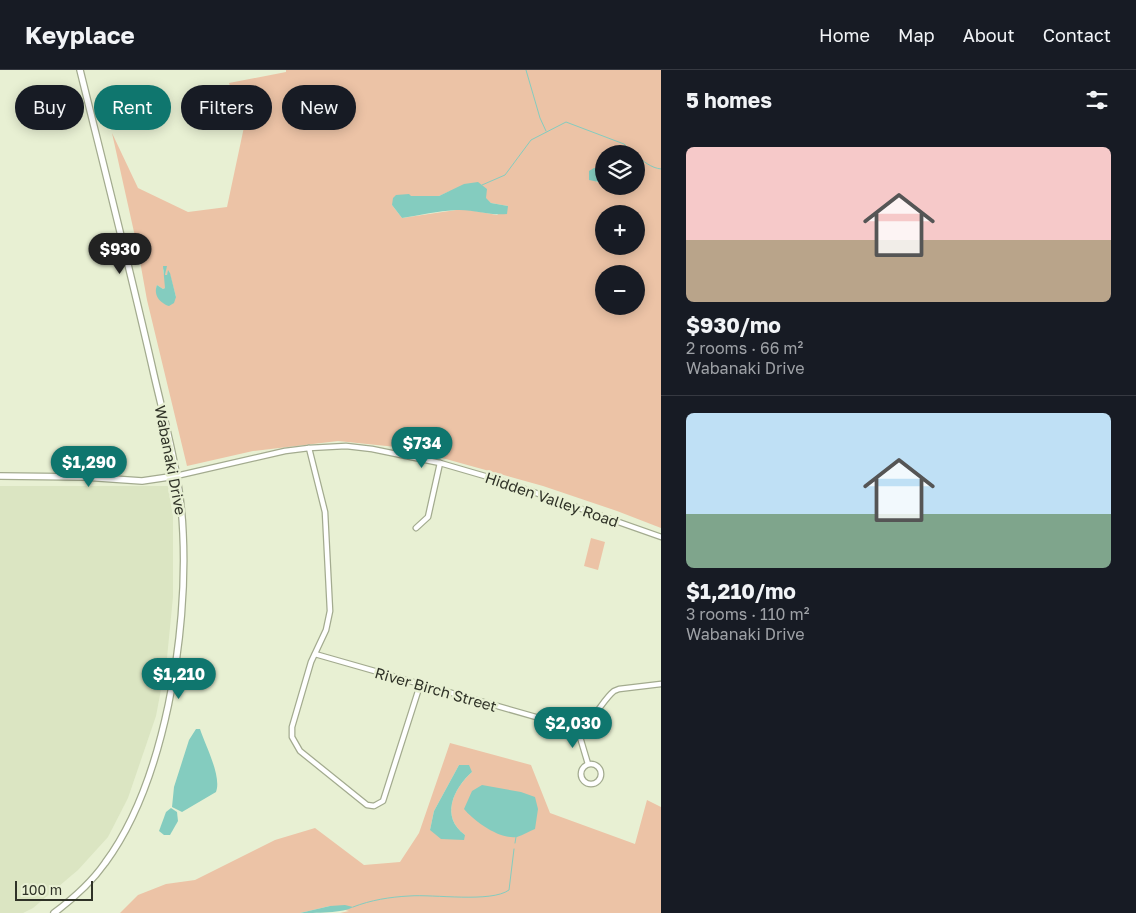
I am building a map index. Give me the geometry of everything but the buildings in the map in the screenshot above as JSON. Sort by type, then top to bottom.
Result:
[{"type":"street","name":"Wabanaki Drive","points":[[54,913],[92,880],[120,842],[134,815],[163,728],[177,653],[184,578],[183,532],[176,476],[142,322],[80,70]]},
{"type":"street","name":"Hidden Valley Road","points":[[176,476],[266,455],[308,448],[346,446],[372,449],[440,463],[502,481],[661,537]]},
{"type":"street","points":[[308,448],[325,512],[330,611],[326,630],[311,662],[292,727],[292,738],[300,751],[367,805],[374,806],[383,801],[420,685]]},
{"type":"street","points":[[416,528],[428,517],[440,463]]},
{"type":"street","points":[[0,476],[84,477],[142,481],[176,476]]},
{"type":"street","name":"River Birch Street","points":[[315,654],[566,726],[577,727]]},
{"type":"street","points":[[588,764],[577,727],[594,717],[614,691],[661,684]]},
{"type":"street","points":[[588,764],[597,766],[602,773],[600,780],[592,785],[586,783],[581,777],[582,769],[588,764]]},
{"type":"shaded area","points":[[286,70],[661,70],[661,528],[543,486],[406,448],[338,441],[253,451],[187,466],[147,300],[112,133],[138,188],[188,212],[227,207],[243,130],[272,130],[272,85],[230,85],[229,83],[286,72]],"holes":[[[450,191],[485,198],[491,203],[508,206],[497,215],[470,210],[456,210],[402,218],[392,205],[410,196],[439,196]],[[166,266],[165,275],[169,271],[176,297],[156,289],[157,285],[163,289],[165,288],[163,270]]]},
{"type":"shaded area","points":[[0,486],[168,486],[173,517],[173,597],[167,658],[156,716],[128,798],[108,837],[78,870],[33,908],[23,913],[0,913]]},
{"type":"shaded area","points":[[591,538],[605,542],[598,570],[584,566]]},
{"type":"shaded area","points":[[450,743],[531,765],[550,813],[635,844],[647,800],[661,807],[661,913],[340,913],[349,911],[330,906],[300,913],[120,913],[138,895],[166,884],[195,880],[275,840],[315,828],[364,865],[400,862],[419,833]],"holes":[[[459,765],[472,772],[459,786],[452,803],[451,812],[453,820],[457,828],[465,835],[430,830],[434,811]]]},
{"type":"water","points":[[595,168],[595,181],[589,180],[589,171]]},
{"type":"water","points":[[478,182],[487,189],[486,198],[491,203],[508,206],[507,214],[456,210],[402,218],[392,205],[393,198],[396,195],[439,196],[464,184]]},
{"type":"water","points":[[163,266],[167,266],[165,275],[167,275],[168,270],[170,273],[176,297],[174,303],[169,306],[160,301],[156,292],[157,285],[163,289],[165,288]]},
{"type":"water","points":[[196,729],[200,729],[215,769],[217,778],[216,792],[182,812],[172,807],[174,787],[189,740]]},
{"type":"water","points":[[459,765],[469,765],[472,772],[459,786],[452,803],[451,812],[453,820],[457,828],[465,835],[464,840],[441,839],[430,830],[434,811]]},
{"type":"water","points":[[482,785],[521,792],[535,797],[538,809],[535,829],[517,837],[503,836],[488,829],[474,819],[464,809],[472,791]]},
{"type":"water","points":[[171,808],[177,812],[178,821],[170,835],[164,835],[159,831],[166,812]]},
{"type":"water","points":[[345,905],[353,907],[336,912],[300,913],[330,906]]},
{"type":"waterway","points":[[526,70],[540,118],[546,131]]},
{"type":"waterway","points":[[482,185],[505,175],[531,140],[566,122],[625,145]]},
{"type":"waterway","points":[[645,163],[661,169]]},
{"type":"waterway","points":[[515,843],[516,837]]},
{"type":"waterway","points":[[353,907],[402,896],[476,897],[501,894],[509,890],[514,849]]}]
